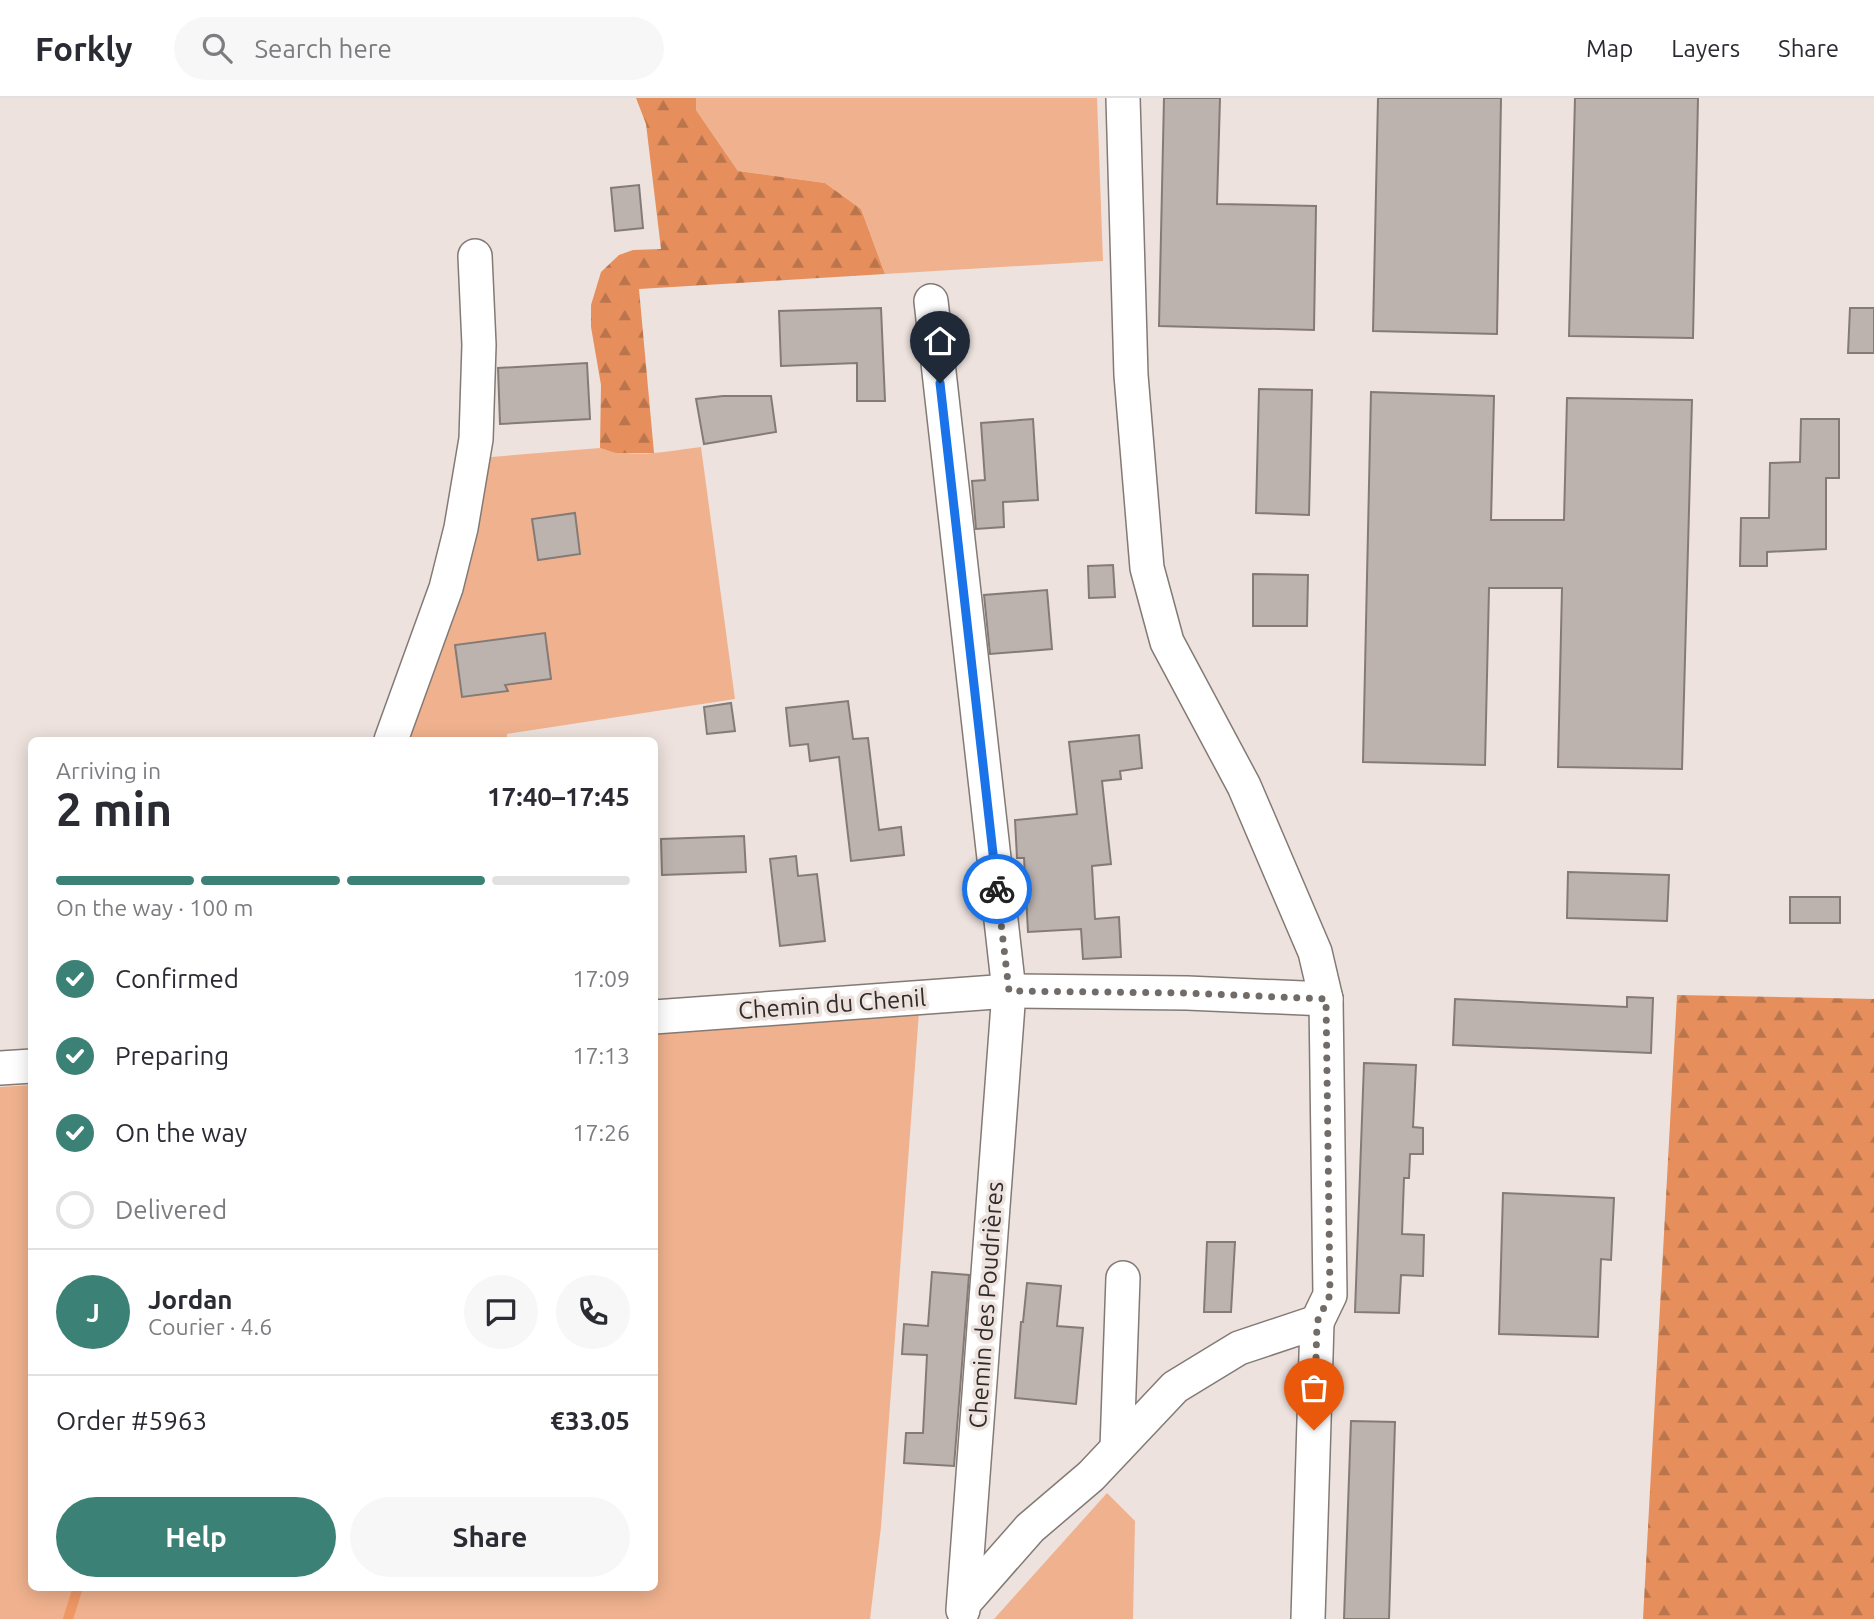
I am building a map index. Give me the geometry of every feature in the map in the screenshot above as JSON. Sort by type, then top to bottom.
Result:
[{"type":"street","points":[[1123,98],[1131,376],[1147,568],[1167,642],[1244,786],[1315,952],[1326,999],[1330,1295],[1317,1322],[1308,1619]]},
{"type":"street","points":[[392,737],[446,588],[470,477],[476,439],[479,345],[475,256]]},
{"type":"street","name":"Chemin des Poudrières","points":[[931,300],[1009,991],[963,1611]]},
{"type":"street","points":[[1009,991],[1187,993],[1326,999]]},
{"type":"street","name":"Chemin du Chenil","points":[[658,1017],[1009,991]]},
{"type":"street","points":[[0,1068],[28,1066]]},
{"type":"street","points":[[1117,1448],[1124,1278]]},
{"type":"street","points":[[963,1611],[1030,1528],[1091,1476],[1175,1387],[1239,1348],[1317,1322]]},
{"type":"shaded area","points":[[696,98],[1097,98],[1103,261],[885,274],[861,209],[825,183],[738,171],[696,110]]},
{"type":"shaded area","points":[[701,447],[735,699],[507,734],[507,737],[386,737],[467,459],[600,448],[638,454]]},
{"type":"shaded area","points":[[919,1012],[881,1527],[870,1619],[0,1619],[0,1087],[28,1085],[28,1591],[658,1591],[658,1031]]},
{"type":"shaded area","points":[[1107,1493],[1135,1521],[1133,1619],[994,1619]]},
{"type":"green space","points":[[636,98],[696,98],[696,110],[738,171],[825,183],[861,209],[885,274],[639,289],[654,453],[616,453],[600,448],[601,385],[591,327],[591,305],[601,272],[619,255],[633,250],[661,249],[646,124]]},
{"type":"green space","points":[[1677,995],[1874,999],[1874,1619],[1643,1619]]},
{"type":"building","points":[[1164,98],[1220,98],[1217,204],[1316,206],[1314,330],[1159,326]]},
{"type":"building","points":[[1378,98],[1501,98],[1497,334],[1373,331]]},
{"type":"building","points":[[1575,98],[1698,98],[1693,338],[1569,336]]},
{"type":"building","points":[[639,185],[643,228],[615,231],[611,188]]},
{"type":"building","points":[[881,308],[885,401],[857,401],[857,363],[781,366],[779,311]]},
{"type":"building","points":[[1850,308],[1874,308],[1874,353],[1848,353]]},
{"type":"building","points":[[587,363],[590,419],[500,424],[498,368]]},
{"type":"building","points":[[1259,389],[1312,390],[1309,515],[1256,513]]},
{"type":"building","points":[[1371,392],[1494,396],[1491,520],[1564,520],[1567,398],[1692,400],[1682,769],[1558,767],[1562,588],[1489,588],[1485,765],[1363,762]]},
{"type":"building","points":[[771,396],[776,432],[704,444],[696,399]]},
{"type":"building","points":[[1033,419],[1038,500],[1003,502],[1004,527],[976,529],[972,481],[985,480],[981,423]]},
{"type":"building","points":[[1801,419],[1839,419],[1839,478],[1826,478],[1826,549],[1767,552],[1767,566],[1740,566],[1741,518],[1769,518],[1770,463],[1800,462]]},
{"type":"building","points":[[575,513],[580,554],[538,560],[532,519]]},
{"type":"building","points":[[1113,565],[1115,597],[1089,598],[1088,566]]},
{"type":"building","points":[[1253,574],[1308,575],[1307,626],[1253,626]]},
{"type":"building","points":[[1047,590],[1052,649],[990,654],[984,595]]},
{"type":"building","points":[[545,633],[551,679],[505,685],[508,691],[462,697],[455,645]]},
{"type":"building","points":[[848,701],[853,739],[868,738],[879,830],[901,827],[904,855],[851,861],[839,757],[810,761],[808,744],[790,746],[786,708]]},
{"type":"building","points":[[731,703],[735,731],[707,734],[704,707]]},
{"type":"building","points":[[1139,735],[1142,768],[1120,771],[1121,779],[1102,781],[1111,864],[1092,866],[1095,919],[1119,917],[1121,957],[1083,959],[1081,929],[1028,932],[1024,858],[1017,858],[1015,820],[1077,814],[1069,742]]},
{"type":"building","points":[[744,836],[746,872],[662,875],[661,839]]},
{"type":"building","points":[[796,856],[798,876],[817,874],[825,941],[780,946],[770,859]]},
{"type":"building","points":[[1568,872],[1669,875],[1667,921],[1567,918]]},
{"type":"building","points":[[1790,897],[1840,897],[1840,923],[1790,923]]},
{"type":"building","points":[[1627,997],[1653,998],[1651,1053],[1453,1045],[1455,999],[1627,1007]]},
{"type":"building","points":[[1364,1063],[1416,1065],[1413,1127],[1423,1128],[1423,1154],[1410,1154],[1409,1178],[1404,1178],[1402,1234],[1424,1235],[1423,1276],[1401,1275],[1399,1313],[1355,1312]]},
{"type":"building","points":[[1503,1193],[1614,1198],[1611,1260],[1601,1259],[1598,1337],[1499,1334]]},
{"type":"building","points":[[1207,1242],[1235,1242],[1231,1312],[1204,1312]]},
{"type":"building","points":[[932,1272],[969,1275],[954,1466],[904,1463],[906,1433],[923,1433],[927,1355],[902,1354],[904,1324],[928,1326]]},
{"type":"building","points":[[1027,1283],[1061,1286],[1057,1326],[1083,1328],[1076,1404],[1015,1398]]},
{"type":"building","points":[[1351,1421],[1395,1422],[1389,1619],[1344,1619]]},
{"type":"waterway","points":[[68,1619],[77,1591]]},
{"type":"way so far","points":[[997,889],[1009,991],[1187,993],[1326,999],[1330,1295],[1317,1322],[1314,1430]]},
{"type":"route","points":[[940,383],[997,889]]}]
